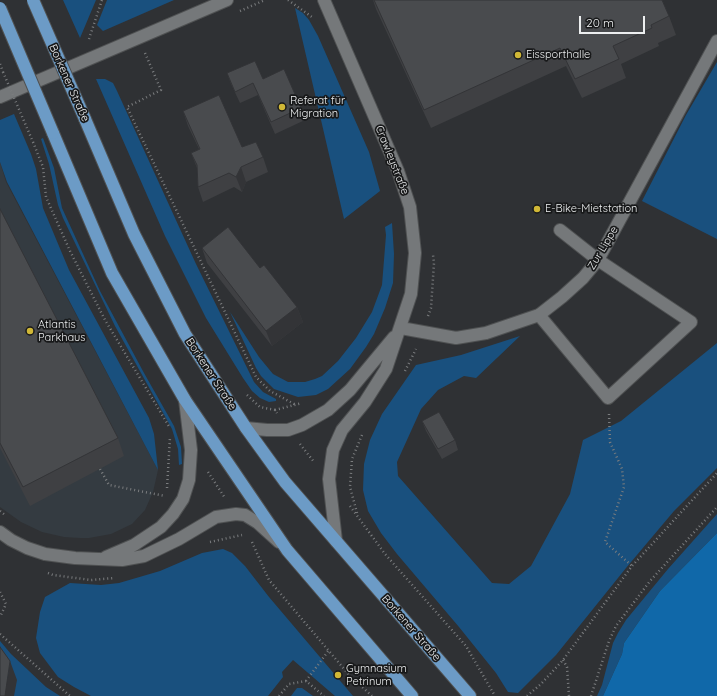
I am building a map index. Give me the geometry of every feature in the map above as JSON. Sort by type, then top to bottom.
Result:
[{"type":"main road","name":"Borkener Straße","points":[[33,0],[134,234],[185,334],[246,428],[285,482],[470,696]]},
{"type":"main road","points":[[0,8],[112,273],[185,400],[287,550],[412,696]]},
{"type":"street","points":[[0,97],[227,0]]},
{"type":"street","name":"Crawleystraße","points":[[324,0],[398,171],[410,207],[415,253],[411,294],[401,328],[386,369],[365,402],[342,430],[333,450],[328,480],[336,541]]},
{"type":"street","name":"Zur Lippe","points":[[401,328],[456,338],[486,333],[540,315],[562,298],[583,278],[598,260],[717,40]]},
{"type":"street","points":[[540,315],[608,398],[691,322],[598,260],[560,230]]},
{"type":"street","name":"Crawleystraße","points":[[246,428],[288,430],[302,425],[328,410],[350,390],[401,328]]},
{"type":"street","points":[[103,559],[134,545],[161,527],[173,514],[183,499],[189,480],[191,450],[185,400]]},
{"type":"street","points":[[0,532],[11,540],[27,548],[44,554],[75,558],[122,560],[144,556],[179,539],[216,517],[236,514],[245,515],[258,523],[287,550]]},
{"type":"path","points":[[88,42],[102,0]]},
{"type":"path","points":[[237,12],[265,0]]},
{"type":"path","points":[[288,0],[314,20]]},
{"type":"path","points":[[145,52],[161,90],[126,107],[256,377],[270,391],[296,405]]},
{"type":"path","points":[[0,64],[33,142]]},
{"type":"path","points":[[403,375],[420,341],[431,308],[434,263],[432,247]]},
{"type":"path","points":[[245,392],[260,408],[275,410],[308,401]]},
{"type":"path","points":[[608,398],[610,442],[622,469],[624,487],[605,542],[632,566]]},
{"type":"path","points":[[275,410],[288,430],[328,480]]},
{"type":"path","points":[[357,515],[350,487],[352,459],[364,430]]},
{"type":"path","points":[[161,502],[166,496],[170,436]]},
{"type":"path","points":[[100,469],[109,485],[166,496]]},
{"type":"path","points":[[527,696],[541,684],[563,660],[632,566],[717,473]]},
{"type":"path","points":[[348,503],[385,554],[466,646],[495,696]]},
{"type":"path","points":[[591,696],[609,640],[616,626],[650,581],[717,507]]},
{"type":"path","points":[[0,511],[5,516]]},
{"type":"path","points":[[0,592],[6,604],[0,617]]},
{"type":"path","points":[[0,634],[70,696]]},
{"type":"path","points":[[279,696],[289,684],[306,681],[329,650]]},
{"type":"path","points":[[563,660],[567,667],[569,696]]},
{"type":"path","points":[[306,681],[324,696]]},
{"type":"shaded area","points":[[63,0],[96,0],[80,38]]},
{"type":"shaded area","points":[[107,0],[174,0],[103,31],[97,25]]},
{"type":"shaded area","points":[[295,8],[303,13],[309,20],[318,36],[369,152],[380,191],[344,219]]},
{"type":"shaded area","points":[[717,62],[717,239],[642,201],[686,115]]},
{"type":"shaded area","points":[[96,79],[105,79],[113,83],[196,264],[254,382],[263,392],[276,399],[276,401],[269,402],[260,398],[252,391],[206,318],[165,236]]},
{"type":"shaded area","points":[[14,114],[36,169],[43,208],[69,270],[149,418],[154,434],[158,470],[7,182],[0,162],[0,120]]},
{"type":"shaded area","points":[[43,138],[54,168],[62,208],[100,291],[174,426],[181,447],[182,464],[179,465],[178,449],[172,429],[115,326],[63,218],[58,205],[49,164],[41,139]]},
{"type":"shaded area","points":[[0,162],[6,182],[158,470],[153,492],[145,510],[132,524],[111,534],[80,538],[64,537],[42,532],[21,522],[0,507]]},
{"type":"shaded area","points":[[392,223],[394,254],[393,283],[385,308],[374,334],[366,347],[350,369],[328,389],[316,395],[298,397],[274,389],[261,376],[256,368],[230,312],[259,357],[273,374],[288,382],[305,382],[322,376],[338,361],[356,338],[372,312],[382,285],[386,235],[385,227]]},
{"type":"shaded area","points":[[520,336],[476,378],[464,376],[438,390],[421,409],[397,462],[398,476],[492,583],[509,584],[531,566],[570,494],[583,440],[621,421],[717,343],[717,468],[674,511],[556,655],[518,693],[508,692],[496,673],[459,627],[397,554],[381,533],[368,511],[363,490],[364,464],[370,440],[382,414],[416,365],[461,355]]},
{"type":"shaded area","points":[[717,514],[717,533],[660,591],[624,643],[622,654],[603,696],[597,696],[602,685],[613,643],[626,620],[668,569]]},
{"type":"shaded area","points":[[717,533],[717,696],[603,696],[622,654],[624,643],[660,591]]},
{"type":"shaded area","points":[[223,549],[232,553],[245,566],[269,597],[353,696],[335,696],[293,660],[282,672],[283,677],[268,696],[91,696],[58,677],[40,653],[36,638],[40,612],[45,597],[70,583],[101,585],[119,583],[160,571],[202,553]]},
{"type":"shaded area","points":[[0,641],[11,654],[46,687],[60,696],[14,696],[0,656]]},
{"type":"shaded area","points":[[297,688],[302,688],[313,696],[291,696]]},
{"type":"building","name":"Eissporthalle","points":[[374,0],[662,0],[669,16],[651,25],[652,28],[613,46],[619,59],[575,79],[560,48],[424,110]]},
{"type":"building","points":[[255,61],[263,79],[284,69],[301,108],[271,122],[253,83],[235,92],[227,73]]},
{"type":"building","points":[[219,95],[242,147],[256,142],[263,157],[241,167],[236,177],[229,173],[198,187],[197,165],[191,153],[200,149],[183,111]]},
{"type":"building","name":"Atlantis Parkhaus","points":[[0,209],[118,438],[23,487],[0,443]]},
{"type":"building","points":[[228,227],[260,268],[264,265],[297,307],[266,331],[202,248]]},
{"type":"building","points":[[439,412],[455,440],[438,449],[422,421]]},
{"type":"building","points":[[0,647],[10,661],[5,696],[0,696]]},
{"type":"place","name":"Eissporthalle","points":[[518,55]]},
{"type":"place","name":"Referat für Migration","points":[[282,107]]},
{"type":"place","name":"E-Bike-Mietstation","points":[[537,209]]},
{"type":"place","name":"Atlantis Parkhaus","points":[[30,331]]},
{"type":"place","name":"Gymnasium Petrinum","points":[[338,675]]}]
